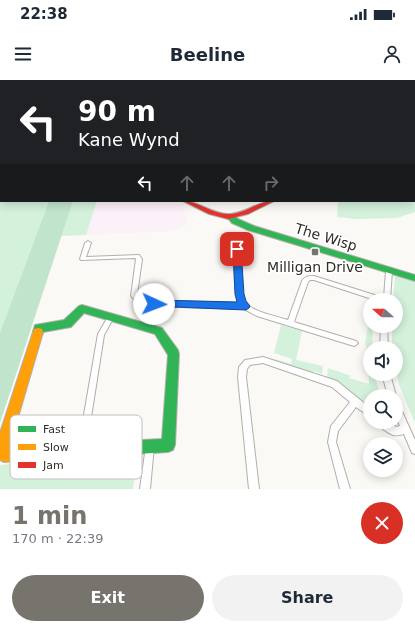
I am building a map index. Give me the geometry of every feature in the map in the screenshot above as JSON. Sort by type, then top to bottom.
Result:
[{"type":"street","points":[[188,202],[221,216],[247,213],[270,202]]},
{"type":"street","name":"The Wisp","points":[[231,216],[235,221],[251,228],[415,278]]},
{"type":"street","points":[[88,244],[84,259],[137,256],[139,259],[134,296],[145,303],[246,306]]},
{"type":"street","points":[[237,249],[242,303],[257,312],[354,343]]},
{"type":"street","points":[[387,293],[389,271]]},
{"type":"street","points":[[290,323],[305,282],[309,278],[314,278],[363,294]]},
{"type":"street","points":[[12,415],[39,328],[67,324],[82,309],[158,331],[174,354],[168,445],[142,446]]},
{"type":"street","points":[[88,415],[101,334],[111,317]]},
{"type":"street","points":[[254,489],[242,377],[245,364],[256,360],[263,360],[334,384],[363,407]]},
{"type":"street","points":[[345,489],[332,442],[334,429],[356,401]]},
{"type":"street","points":[[10,422],[1,451],[4,455],[10,455]]},
{"type":"street","points":[[403,425],[415,450]]},
{"type":"street","points":[[392,429],[395,431],[405,430]]},
{"type":"street","points":[[145,489],[150,446]]},
{"type":"shaded area","points":[[97,202],[181,202],[185,204],[183,207],[188,223],[172,231],[86,235]]},
{"type":"green space","points":[[0,202],[49,202],[0,334]]},
{"type":"green space","points":[[49,202],[73,202],[0,423],[0,333]]},
{"type":"green space","points":[[73,202],[97,202],[86,235],[61,236]]},
{"type":"green space","points":[[338,202],[415,202],[415,212],[397,218],[356,219],[337,217]]},
{"type":"green space","points":[[395,276],[415,282],[415,423],[403,394],[403,389],[401,389],[398,381],[403,381],[403,341],[392,341],[392,333],[403,333],[403,293],[394,293]]},
{"type":"green space","points":[[281,325],[302,331],[296,360],[323,366],[322,374],[314,371],[311,374],[277,363],[275,359],[291,364],[292,359],[274,353]]},
{"type":"green space","points":[[367,333],[373,333],[372,341],[365,341]]},
{"type":"green space","points":[[328,368],[351,376],[349,378],[369,384],[369,381],[376,381],[379,389],[363,389],[363,403],[342,386],[327,377]]},
{"type":"green space","points":[[10,464],[10,479],[134,479],[133,489],[0,489],[0,465]]},
{"type":"traffic: fast","points":[[231,217],[235,221],[251,228],[415,278]]},
{"type":"traffic: fast","points":[[82,309],[158,331],[174,354],[168,445],[142,447]]},
{"type":"traffic: fast","points":[[38,332],[39,328],[67,324],[82,309]]},
{"type":"traffic: slow","points":[[12,415],[38,332]]},
{"type":"traffic: slow","points":[[10,422],[1,451],[4,455],[10,455]]},
{"type":"traffic: jam","points":[[188,202],[211,212],[228,216],[237,216],[246,213],[269,202]]},
{"type":"place","name":"Milligan Drive","points":[[315,252]]},
{"type":"route","points":[[154,304],[217,304],[246,306],[242,303],[240,294],[237,249]]}]
